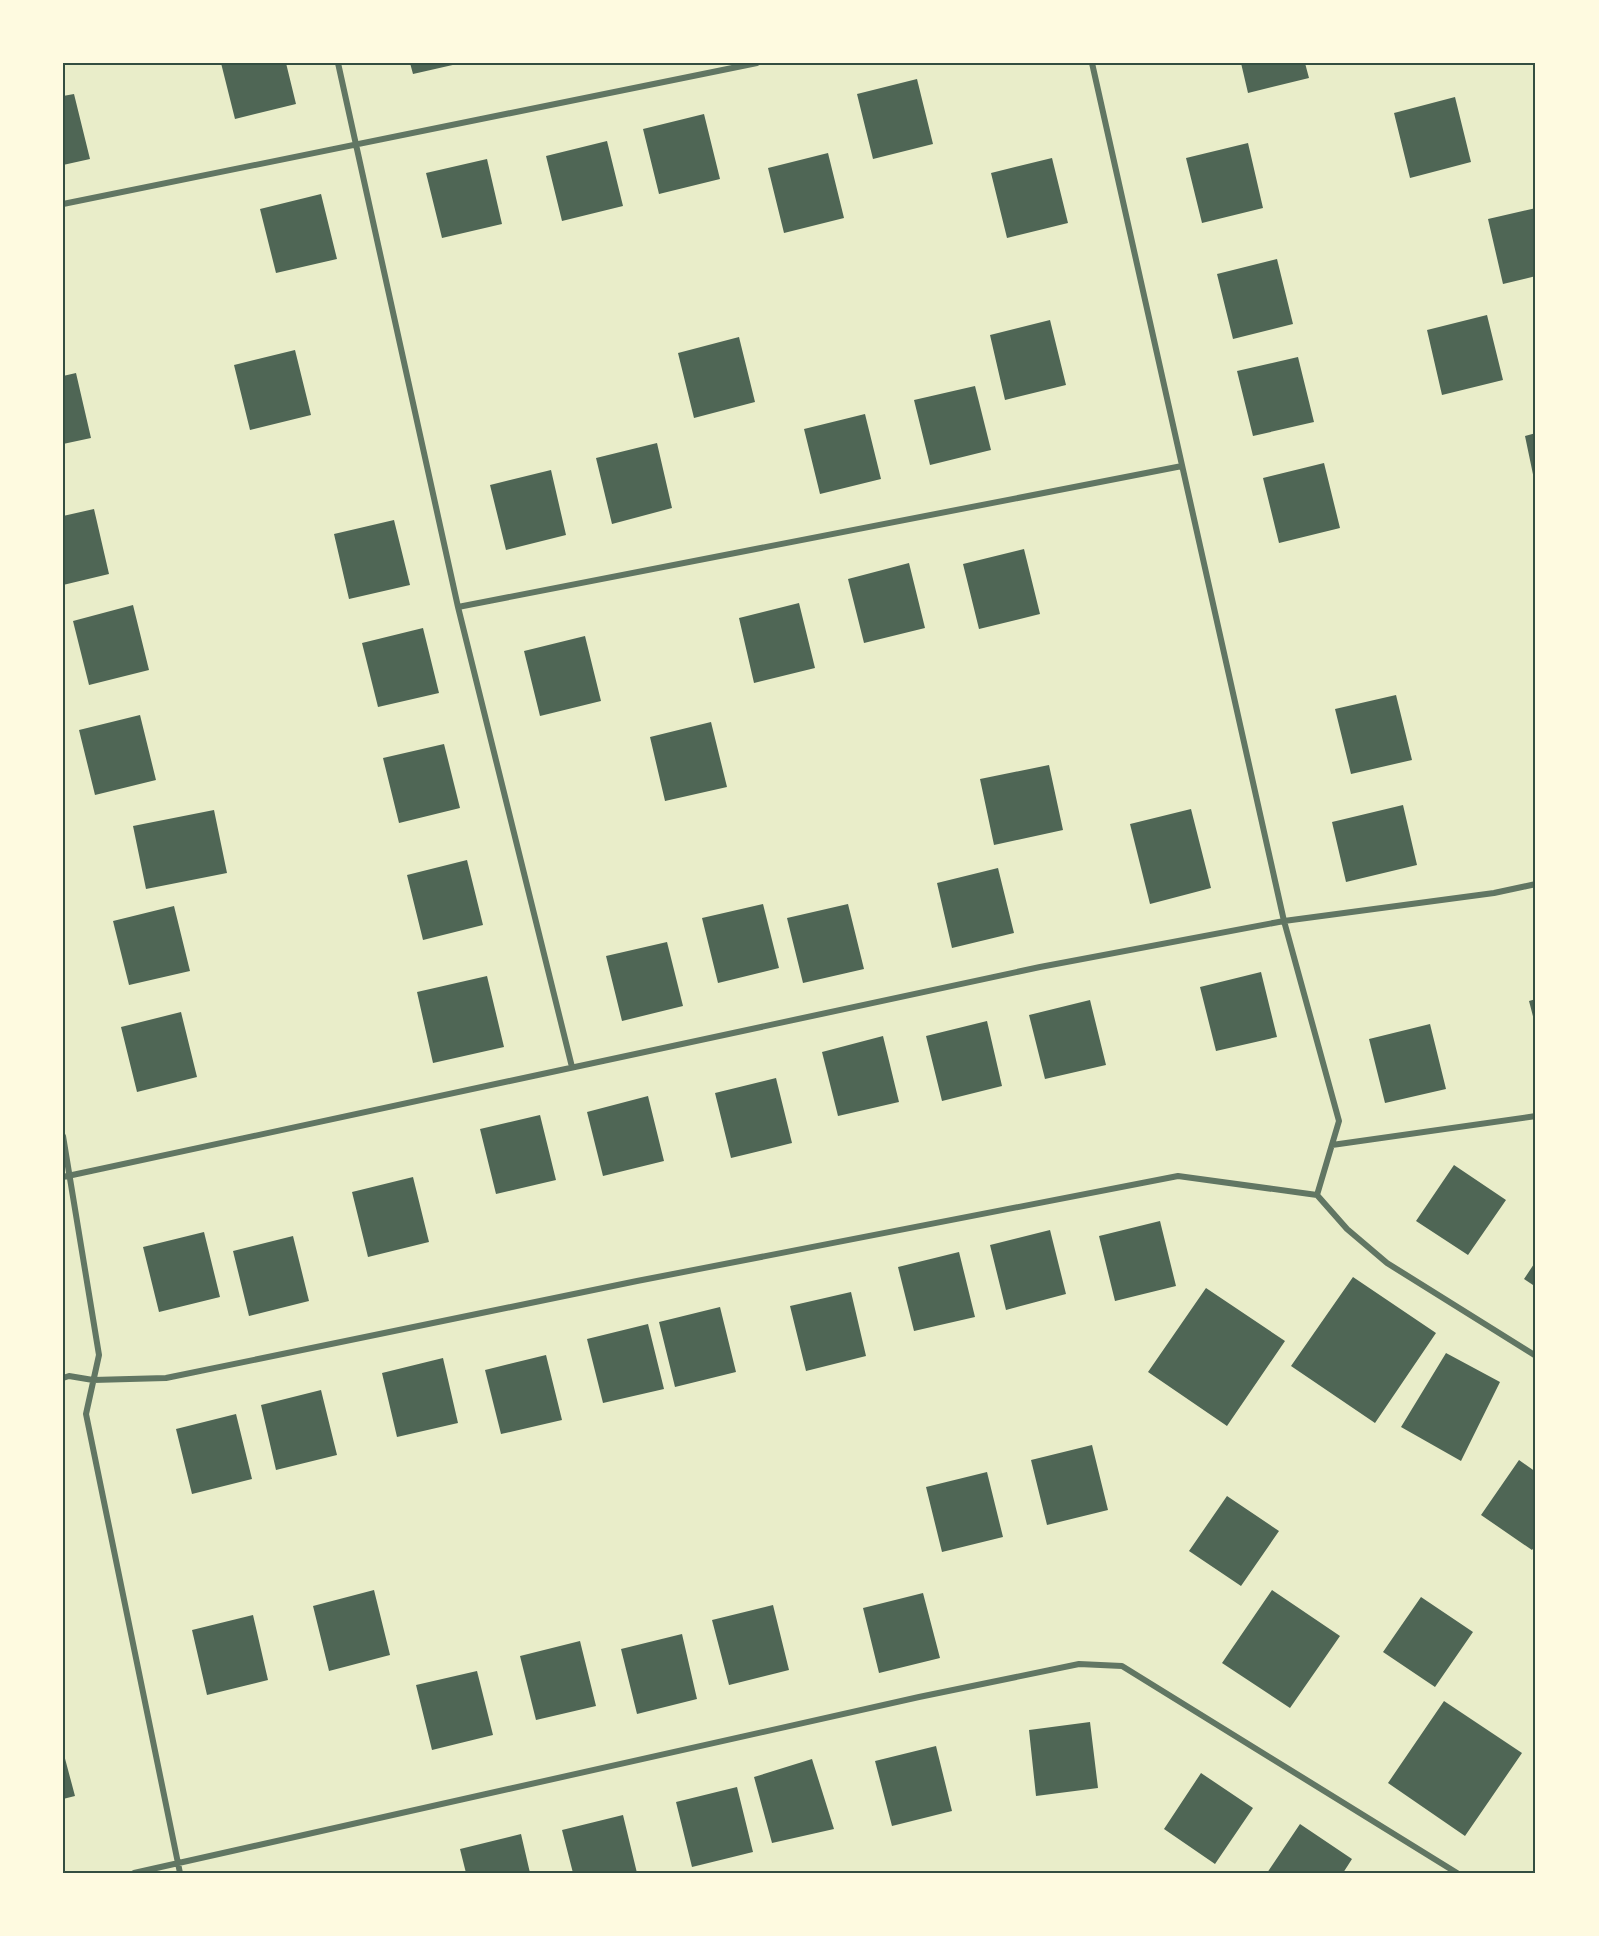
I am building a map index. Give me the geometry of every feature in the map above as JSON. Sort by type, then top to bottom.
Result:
[{"type":"street","points":[[338,63],[458,607],[572,1067]]},
{"type":"street","points":[[63,204],[757,63]]},
{"type":"street","points":[[1092,63],[1284,921],[1339,1121],[1317,1195]]},
{"type":"street","points":[[458,607],[1182,466]]},
{"type":"street","points":[[66,1176],[1040,966],[1284,921],[1494,893],[1536,884]]},
{"type":"street","points":[[1332,1145],[1536,1116]]},
{"type":"street","points":[[63,1136],[66,1176],[99,1355],[86,1414],[180,1873]]},
{"type":"street","points":[[63,1378],[69,1376],[93,1380],[166,1378],[637,1281],[1178,1176],[1317,1195],[1347,1229],[1387,1263],[1536,1356]]},
{"type":"street","points":[[134,1873],[919,1697],[1079,1664],[1122,1666],[1457,1873]]},
{"type":"building","points":[[221,63],[286,63],[296,104],[235,119]]},
{"type":"building","points":[[410,63],[456,63],[457,64],[413,74]]},
{"type":"building","points":[[1241,63],[1305,63],[1309,78],[1248,93]]},
{"type":"building","points":[[917,79],[933,144],[873,159],[857,94]]},
{"type":"building","points":[[74,94],[90,159],[63,165],[63,96]]},
{"type":"building","points":[[1455,97],[1471,162],[1410,178],[1394,113]]},
{"type":"building","points":[[704,114],[720,179],[659,194],[643,129]]},
{"type":"building","points":[[607,141],[623,206],[562,221],[546,156]]},
{"type":"building","points":[[1248,143],[1263,208],[1202,223],[1186,158]]},
{"type":"building","points":[[828,153],[844,218],[784,233],[768,168]]},
{"type":"building","points":[[1052,158],[1068,223],[1007,238],[991,173]]},
{"type":"building","points":[[487,159],[502,224],[442,238],[426,173]]},
{"type":"building","points":[[321,194],[337,259],[276,273],[260,209]]},
{"type":"building","points":[[1536,208],[1536,276],[1503,284],[1488,219]]},
{"type":"building","points":[[1277,259],[1293,324],[1233,339],[1217,274]]},
{"type":"building","points":[[1487,315],[1503,380],[1442,395],[1427,330]]},
{"type":"building","points":[[1050,320],[1066,385],[1005,400],[990,335]]},
{"type":"building","points":[[739,337],[755,402],[694,418],[678,353]]},
{"type":"building","points":[[295,350],[311,415],[250,430],[234,365]]},
{"type":"building","points":[[1298,357],[1314,422],[1253,436],[1237,371]]},
{"type":"building","points":[[76,373],[91,438],[63,444],[63,376]]},
{"type":"building","points":[[975,386],[991,450],[930,465],[914,400]]},
{"type":"building","points":[[865,414],[881,479],[820,494],[804,429]]},
{"type":"building","points":[[1536,433],[1536,484],[1535,484],[1525,436]]},
{"type":"building","points":[[657,443],[672,508],[612,524],[596,458]]},
{"type":"building","points":[[1324,463],[1340,528],[1279,543],[1263,478]]},
{"type":"building","points":[[551,470],[566,535],[506,550],[490,485]]},
{"type":"building","points":[[94,509],[109,574],[63,585],[63,516]]},
{"type":"building","points":[[394,520],[410,585],[349,599],[334,534]]},
{"type":"building","points":[[1024,549],[1040,614],[979,629],[963,564]]},
{"type":"building","points":[[909,563],[925,628],[864,643],[848,579]]},
{"type":"building","points":[[799,603],[815,668],[754,683],[739,618]]},
{"type":"building","points":[[133,605],[149,670],[89,685],[73,621]]},
{"type":"building","points":[[423,628],[439,693],[378,707],[362,643]]},
{"type":"building","points":[[585,636],[601,701],[540,716],[524,651]]},
{"type":"building","points":[[1396,695],[1412,760],[1351,774],[1335,709]]},
{"type":"building","points":[[140,715],[156,780],[95,795],[79,730]]},
{"type":"building","points":[[711,722],[727,787],[665,801],[650,737]]},
{"type":"building","points":[[444,744],[460,808],[399,823],[383,758]]},
{"type":"building","points":[[1049,765],[1063,830],[994,845],[980,779]]},
{"type":"building","points":[[1403,805],[1417,865],[1346,882],[1332,822]]},
{"type":"building","points":[[1191,809],[1211,888],[1150,904],[1130,824]]},
{"type":"building","points":[[214,810],[227,873],[146,889],[133,826]]},
{"type":"building","points":[[467,860],[483,925],[423,940],[407,875]]},
{"type":"building","points":[[998,868],[1014,933],[952,948],[937,883]]},
{"type":"building","points":[[763,904],[779,968],[718,983],[702,918]]},
{"type":"building","points":[[848,904],[864,969],[803,983],[787,918]]},
{"type":"building","points":[[174,906],[190,971],[129,985],[113,921]]},
{"type":"building","points":[[667,942],[683,1006],[622,1021],[606,956]]},
{"type":"building","points":[[1261,972],[1277,1037],[1216,1051],[1200,987]]},
{"type":"building","points":[[487,976],[504,1047],[433,1063],[417,992]]},
{"type":"building","points":[[1536,999],[1536,1024],[1535,1024],[1529,1001]]},
{"type":"building","points":[[1090,1000],[1106,1065],[1045,1079],[1029,1015]]},
{"type":"building","points":[[181,1012],[197,1077],[137,1092],[121,1027]]},
{"type":"building","points":[[987,1021],[1002,1086],[942,1101],[926,1036]]},
{"type":"building","points":[[1430,1024],[1446,1089],[1385,1103],[1369,1039]]},
{"type":"building","points":[[883,1036],[899,1102],[838,1116],[822,1052]]},
{"type":"building","points":[[776,1078],[792,1143],[731,1158],[715,1093]]},
{"type":"building","points":[[648,1096],[664,1161],[603,1176],[587,1112]]},
{"type":"building","points":[[540,1115],[556,1180],[496,1194],[480,1129]]},
{"type":"building","points":[[1454,1165],[1506,1200],[1468,1255],[1416,1221]]},
{"type":"building","points":[[413,1177],[429,1242],[368,1257],[352,1192]]},
{"type":"building","points":[[1160,1221],[1176,1286],[1115,1301],[1099,1236]]},
{"type":"building","points":[[1050,1230],[1066,1294],[1006,1310],[990,1245]]},
{"type":"building","points":[[204,1232],[220,1297],[159,1312],[143,1247]]},
{"type":"building","points":[[293,1236],[309,1301],[249,1316],[233,1251]]},
{"type":"building","points":[[959,1252],[975,1317],[914,1331],[898,1267]]},
{"type":"building","points":[[1536,1261],[1536,1287],[1524,1279]]},
{"type":"building","points":[[1353,1277],[1436,1333],[1375,1423],[1291,1366]]},
{"type":"building","points":[[1206,1288],[1285,1341],[1227,1426],[1148,1372]]},
{"type":"building","points":[[851,1292],[866,1356],[806,1371],[790,1306]]},
{"type":"building","points":[[720,1307],[736,1372],[675,1387],[659,1322]]},
{"type":"building","points":[[648,1324],[664,1389],[603,1403],[587,1339]]},
{"type":"building","points":[[1446,1353],[1500,1382],[1461,1461],[1401,1427]]},
{"type":"building","points":[[546,1355],[562,1420],[501,1434],[485,1370]]},
{"type":"building","points":[[443,1358],[458,1423],[397,1437],[382,1373]]},
{"type":"building","points":[[321,1390],[337,1455],[276,1470],[261,1405]]},
{"type":"building","points":[[236,1414],[252,1479],[192,1494],[176,1429]]},
{"type":"building","points":[[1092,1445],[1108,1510],[1047,1525],[1031,1460]]},
{"type":"building","points":[[1519,1460],[1536,1472],[1536,1545],[1532,1550],[1481,1515]]},
{"type":"building","points":[[987,1472],[1003,1537],[942,1552],[926,1487]]},
{"type":"building","points":[[1227,1496],[1279,1531],[1241,1586],[1189,1551]]},
{"type":"building","points":[[374,1590],[390,1655],[329,1671],[313,1606]]},
{"type":"building","points":[[1272,1590],[1340,1636],[1290,1708],[1222,1663]]},
{"type":"building","points":[[923,1593],[940,1658],[879,1673],[863,1608]]},
{"type":"building","points":[[1421,1597],[1473,1632],[1435,1687],[1383,1652]]},
{"type":"building","points":[[773,1605],[789,1670],[729,1685],[712,1620]]},
{"type":"building","points":[[253,1615],[268,1680],[207,1695],[192,1630]]},
{"type":"building","points":[[682,1634],[697,1699],[637,1714],[621,1649]]},
{"type":"building","points":[[580,1641],[596,1706],[536,1720],[520,1656]]},
{"type":"building","points":[[477,1671],[493,1735],[432,1750],[416,1685]]},
{"type":"building","points":[[1444,1701],[1522,1753],[1465,1836],[1388,1783]]},
{"type":"building","points":[[1090,1722],[1098,1788],[1036,1796],[1029,1730]]},
{"type":"building","points":[[936,1746],[952,1811],[892,1826],[875,1761]]},
{"type":"building","points":[[63,1751],[75,1796],[63,1799]]},
{"type":"building","points":[[812,1759],[834,1829],[772,1843],[754,1777]]},
{"type":"building","points":[[1201,1773],[1253,1808],[1215,1864],[1164,1829]]},
{"type":"building","points":[[737,1787],[753,1852],[692,1867],[676,1802]]},
{"type":"building","points":[[623,1815],[637,1873],[573,1873],[562,1830]]},
{"type":"building","points":[[1300,1824],[1352,1859],[1343,1873],[1267,1873]]},
{"type":"building","points":[[521,1834],[530,1873],[466,1873],[460,1849]]}]
